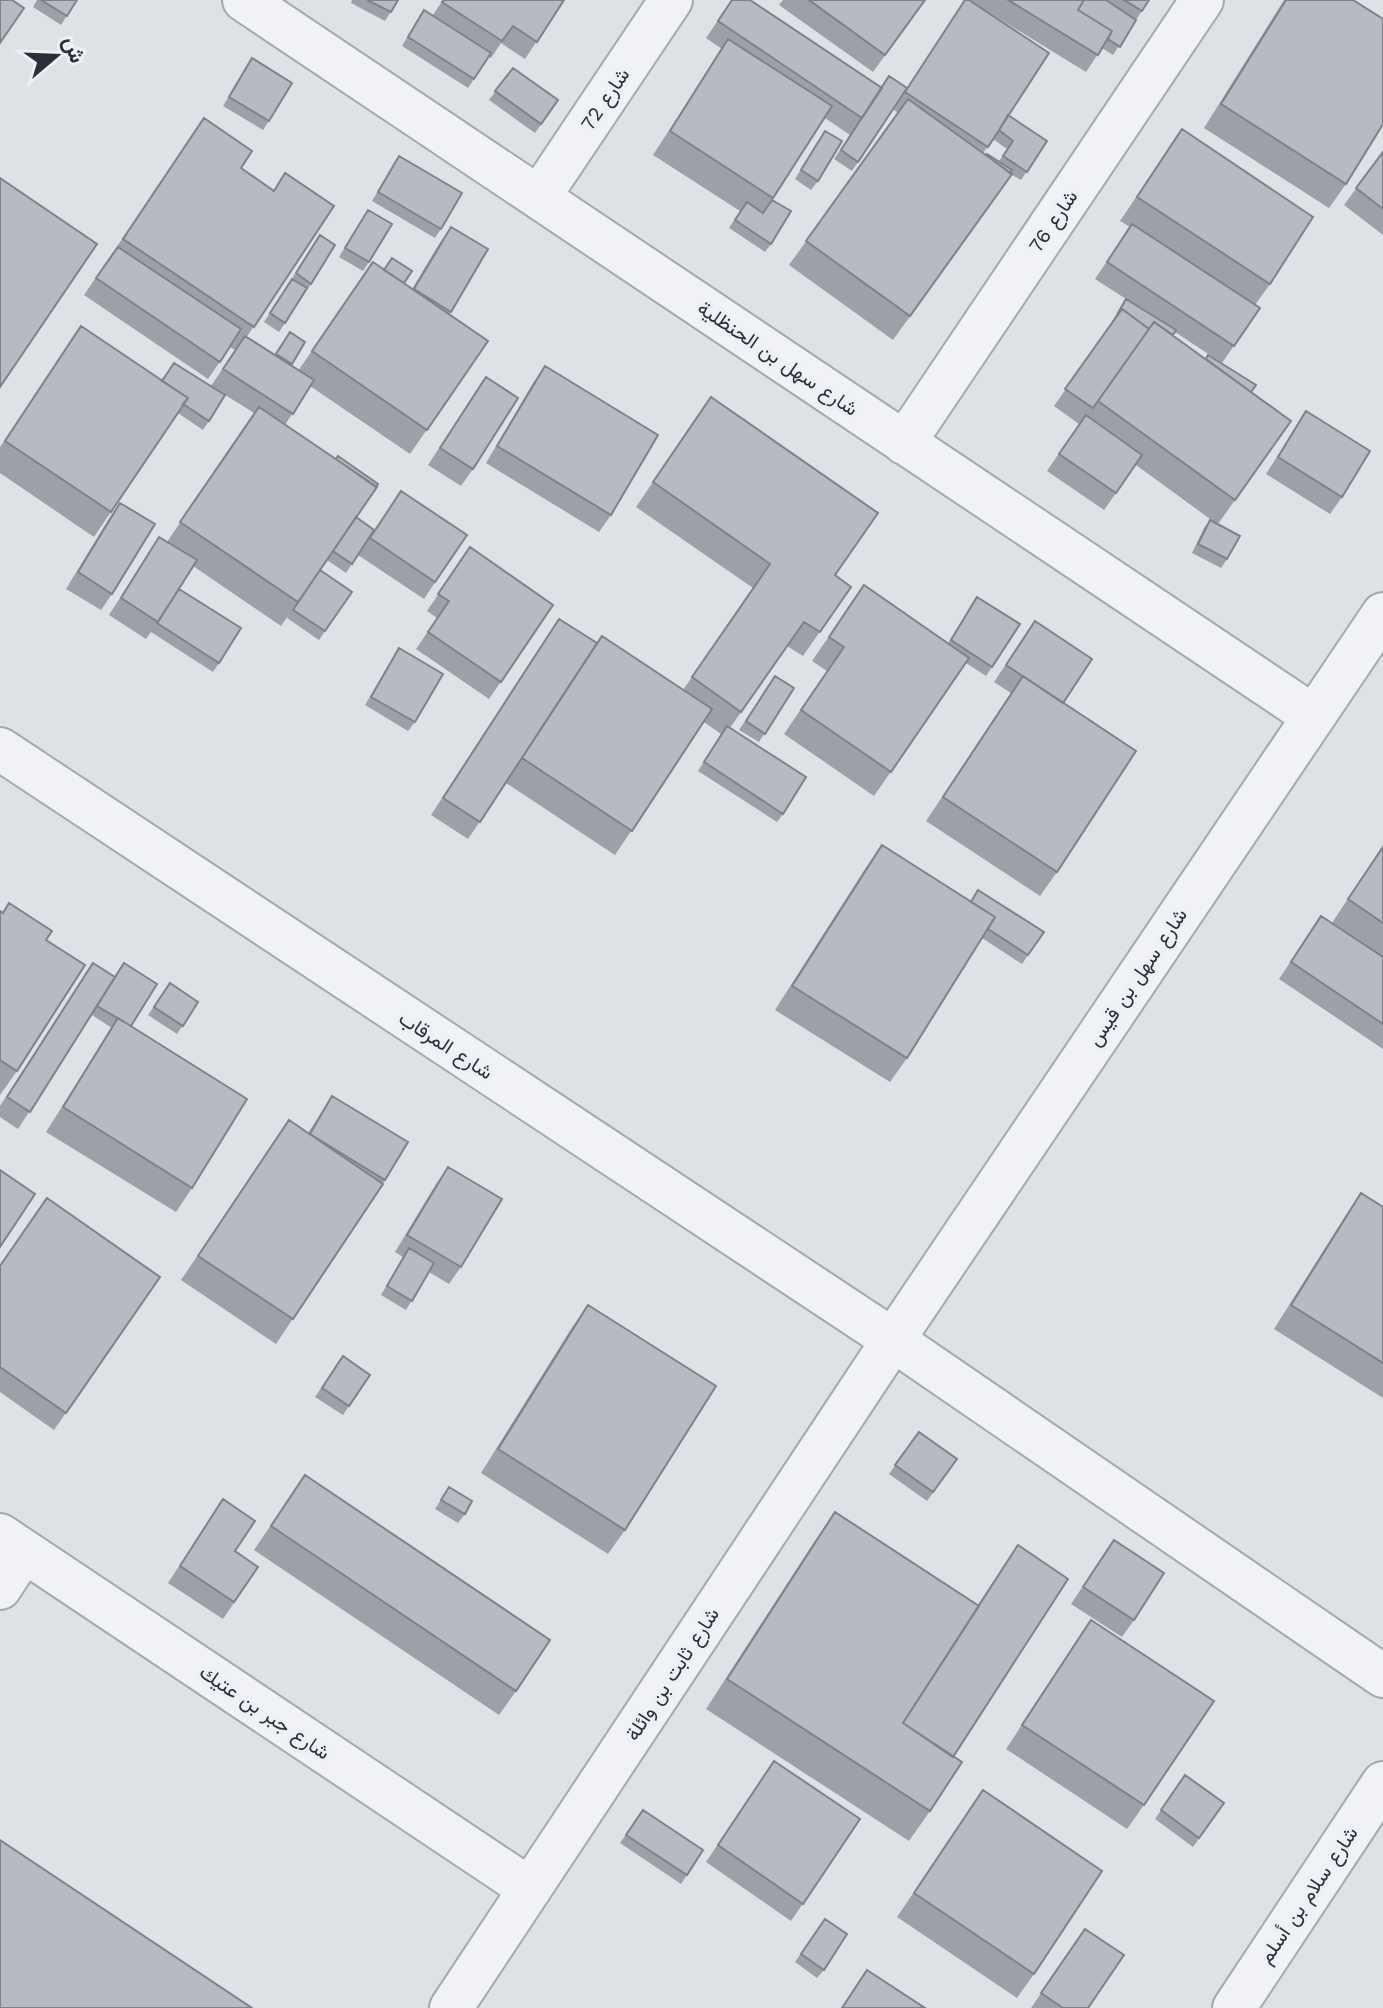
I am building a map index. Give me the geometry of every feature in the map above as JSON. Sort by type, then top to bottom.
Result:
[{"type":"street","name":"شارع سهل بن الحنظلية","points":[[244,0],[1313,716]]},
{"type":"street","name":"شارع 72","points":[[539,197],[671,0]]},
{"type":"street","name":"شارع 76","points":[[904,443],[1202,0]]},
{"type":"street","name":"شارع سهل بن قيس","points":[[893,1340],[1383,614]]},
{"type":"street","name":"شارع المرقاب","points":[[0,749],[893,1340],[1383,1676]]},
{"type":"street","name":"شارع ثابت بن وائلة","points":[[451,2008],[893,1340]]},
{"type":"street","name":"شارع جبر بن عتيك","points":[[12,1543],[530,1889]]},
{"type":"street","points":[[0,1588],[12,1543]]},
{"type":"street","name":"شارع سلام بن أسلم","points":[[1234,2008],[1383,1783]]},
{"type":"building","points":[[0,0],[12,0],[24,8],[0,43]]},
{"type":"building","points":[[41,0],[77,0],[67,16]]},
{"type":"building","points":[[367,0],[398,0],[391,12]]},
{"type":"building","points":[[564,0],[537,42],[513,26],[502,41],[442,2]]},
{"type":"building","points":[[732,0],[750,0],[882,88],[862,118],[718,21]]},
{"type":"building","points":[[809,0],[925,0],[885,55]]},
{"type":"building","points":[[965,0],[1049,53],[988,147],[905,92]]},
{"type":"building","points":[[1008,0],[1084,0],[1078,10],[1112,31],[1098,55]]},
{"type":"building","points":[[1084,0],[1106,0],[1136,20],[1120,47],[1108,39],[1112,31],[1078,10]]},
{"type":"building","points":[[1124,0],[1149,0],[1142,11]]},
{"type":"building","points":[[1286,0],[1353,0],[1383,19],[1383,124],[1346,184],[1221,104]]},
{"type":"building","points":[[424,10],[491,53],[474,79],[408,37]]},
{"type":"building","points":[[728,39],[832,106],[773,198],[670,131]]},
{"type":"building","points":[[252,58],[292,83],[269,121],[229,97]]},
{"type":"building","points":[[513,68],[558,100],[541,124],[495,91]]},
{"type":"building","points":[[889,76],[907,88],[858,162],[841,150]]},
{"type":"building","points":[[908,99],[1012,174],[910,316],[806,241]]},
{"type":"building","points":[[1008,115],[1047,141],[1027,172],[1003,156],[1013,141],[999,130]]},
{"type":"building","points":[[204,118],[252,151],[241,168],[274,191],[285,173],[334,206],[254,327],[123,239]]},
{"type":"building","points":[[1182,129],[1313,217],[1270,284],[1137,197]]},
{"type":"building","points":[[825,131],[842,141],[818,181],[801,170]]},
{"type":"building","points":[[1383,152],[1383,209],[1356,188]]},
{"type":"building","points":[[986,155],[1012,170],[1010,173]]},
{"type":"building","points":[[399,156],[462,193],[441,229],[378,192]]},
{"type":"building","points":[[0,178],[97,244],[0,387]]},
{"type":"building","points":[[772,200],[791,211],[771,244],[735,220],[747,202],[763,213]]},
{"type":"building","points":[[368,210],[392,224],[369,262],[345,248]]},
{"type":"building","points":[[1132,224],[1260,308],[1234,346],[1107,262]]},
{"type":"building","points":[[451,227],[488,249],[451,312],[414,289]]},
{"type":"building","points":[[320,235],[335,245],[311,284],[296,273]]},
{"type":"building","points":[[118,247],[241,329],[220,362],[96,278]]},
{"type":"building","points":[[392,258],[412,271],[404,283],[384,270]]},
{"type":"building","points":[[373,262],[488,341],[427,430],[312,351]]},
{"type":"building","points":[[292,279],[307,288],[285,323],[270,313]]},
{"type":"building","points":[[1126,299],[1176,330],[1173,335],[1154,322],[1149,329],[1122,309],[1118,313]]},
{"type":"building","points":[[1122,309],[1149,329],[1093,408],[1065,389]]},
{"type":"building","points":[[1154,322],[1291,421],[1235,500],[1098,401]]},
{"type":"building","points":[[81,326],[188,398],[111,512],[5,441]]},
{"type":"building","points":[[290,332],[305,342],[292,364],[276,354]]},
{"type":"building","points":[[245,336],[314,380],[293,414],[223,369]]},
{"type":"building","points":[[1208,355],[1256,385],[1251,392],[1206,359]]},
{"type":"building","points":[[174,363],[225,395],[209,421],[183,404],[188,398],[162,381]]},
{"type":"building","points":[[545,366],[658,435],[611,515],[497,446]]},
{"type":"building","points":[[486,377],[518,398],[473,469],[440,448]]},
{"type":"building","points":[[711,397],[878,513],[835,575],[851,587],[820,632],[804,622],[741,712],[692,677],[770,564],[653,482]]},
{"type":"building","points":[[259,407],[377,487],[298,602],[180,522]]},
{"type":"building","points":[[1306,411],[1370,451],[1342,497],[1278,457]]},
{"type":"building","points":[[1086,415],[1142,455],[1116,493],[1059,454]]},
{"type":"building","points":[[338,456],[378,484],[376,487],[336,459]]},
{"type":"building","points":[[401,491],[467,535],[435,582],[370,538]]},
{"type":"building","points":[[120,503],[155,524],[112,594],[78,572]]},
{"type":"building","points":[[356,517],[374,530],[352,564],[333,551]]},
{"type":"building","points":[[1210,520],[1240,536],[1227,559],[1198,544]]},
{"type":"building","points":[[159,537],[197,560],[158,622],[121,598]]},
{"type":"building","points":[[470,547],[553,605],[501,682],[428,632],[449,601],[438,594]]},
{"type":"building","points":[[320,570],[352,592],[325,631],[293,610]]},
{"type":"building","points":[[864,585],[969,658],[891,772],[801,710],[844,647],[829,637]]},
{"type":"building","points":[[179,589],[241,628],[219,663],[157,623]]},
{"type":"building","points":[[977,597],[1020,624],[992,667],[951,640]]},
{"type":"building","points":[[559,619],[597,643],[480,822],[443,798]]},
{"type":"building","points":[[1035,621],[1092,659],[1063,703],[1006,665]]},
{"type":"building","points":[[602,636],[712,709],[632,831],[522,758]]},
{"type":"building","points":[[399,648],[443,674],[415,722],[371,697]]},
{"type":"building","points":[[775,676],[794,688],[765,734],[746,721]]},
{"type":"building","points":[[1023,676],[1136,751],[1057,872],[943,797]]},
{"type":"building","points":[[727,726],[806,777],[783,814],[704,762]]},
{"type":"building","points":[[882,845],[995,917],[907,1058],[792,986]]},
{"type":"building","points":[[1383,847],[1383,923],[1348,899]]},
{"type":"building","points":[[978,890],[1044,932],[1028,955],[988,929],[995,917],[971,902]]},
{"type":"building","points":[[9,903],[52,931],[46,940],[85,965],[17,1071],[0,1060],[0,911],[3,913]]},
{"type":"building","points":[[1321,916],[1383,957],[1383,1024],[1291,962]]},
{"type":"building","points":[[93,963],[115,977],[30,1112],[7,1097]]},
{"type":"building","points":[[124,963],[157,984],[131,1026],[97,1006]]},
{"type":"building","points":[[170,983],[198,1002],[183,1026],[154,1007]]},
{"type":"building","points":[[118,1018],[247,1099],[192,1188],[63,1107]]},
{"type":"building","points":[[332,1096],[408,1142],[385,1180],[310,1134]]},
{"type":"building","points":[[289,1120],[383,1184],[293,1319],[198,1256]]},
{"type":"building","points":[[448,1167],[502,1199],[461,1267],[407,1235]]},
{"type":"building","points":[[0,1170],[35,1194],[0,1247]]},
{"type":"building","points":[[1361,1193],[1383,1207],[1383,1363],[1291,1305]]},
{"type":"building","points":[[47,1198],[160,1277],[66,1413],[0,1367],[0,1266]]},
{"type":"building","points":[[409,1248],[434,1263],[412,1301],[387,1286]]},
{"type":"building","points":[[588,1305],[716,1386],[625,1530],[498,1449]]},
{"type":"building","points":[[343,1356],[370,1375],[349,1406],[322,1388]]},
{"type":"building","points":[[919,1432],[957,1459],[933,1492],[895,1465]]},
{"type":"building","points":[[305,1475],[550,1640],[516,1691],[271,1526]]},
{"type":"building","points":[[449,1487],[472,1501],[465,1514],[441,1500]]},
{"type":"building","points":[[223,1499],[255,1521],[235,1551],[258,1567],[234,1602],[180,1566]]},
{"type":"building","points":[[835,1512],[979,1606],[903,1723],[962,1762],[930,1811],[727,1679]]},
{"type":"building","points":[[1114,1540],[1164,1573],[1134,1620],[1083,1587]]},
{"type":"building","points":[[1018,1545],[1068,1579],[953,1757],[903,1723]]},
{"type":"building","points":[[1091,1620],[1214,1701],[1144,1805],[1022,1725]]},
{"type":"building","points":[[774,1761],[860,1819],[803,1904],[718,1845]]},
{"type":"building","points":[[1185,1775],[1224,1803],[1199,1838],[1161,1810]]},
{"type":"building","points":[[983,1790],[1102,1871],[1034,1974],[914,1893]]},
{"type":"building","points":[[643,1810],[703,1850],[687,1875],[626,1835]]},
{"type":"building","points":[[0,1840],[252,2008],[0,2008]]},
{"type":"building","points":[[825,1919],[847,1934],[824,1970],[801,1954]]},
{"type":"building","points":[[1085,1929],[1124,1955],[1088,2008],[1063,2008],[1041,1993]]},
{"type":"building","points":[[867,1970],[925,2008],[842,2008]]}]
